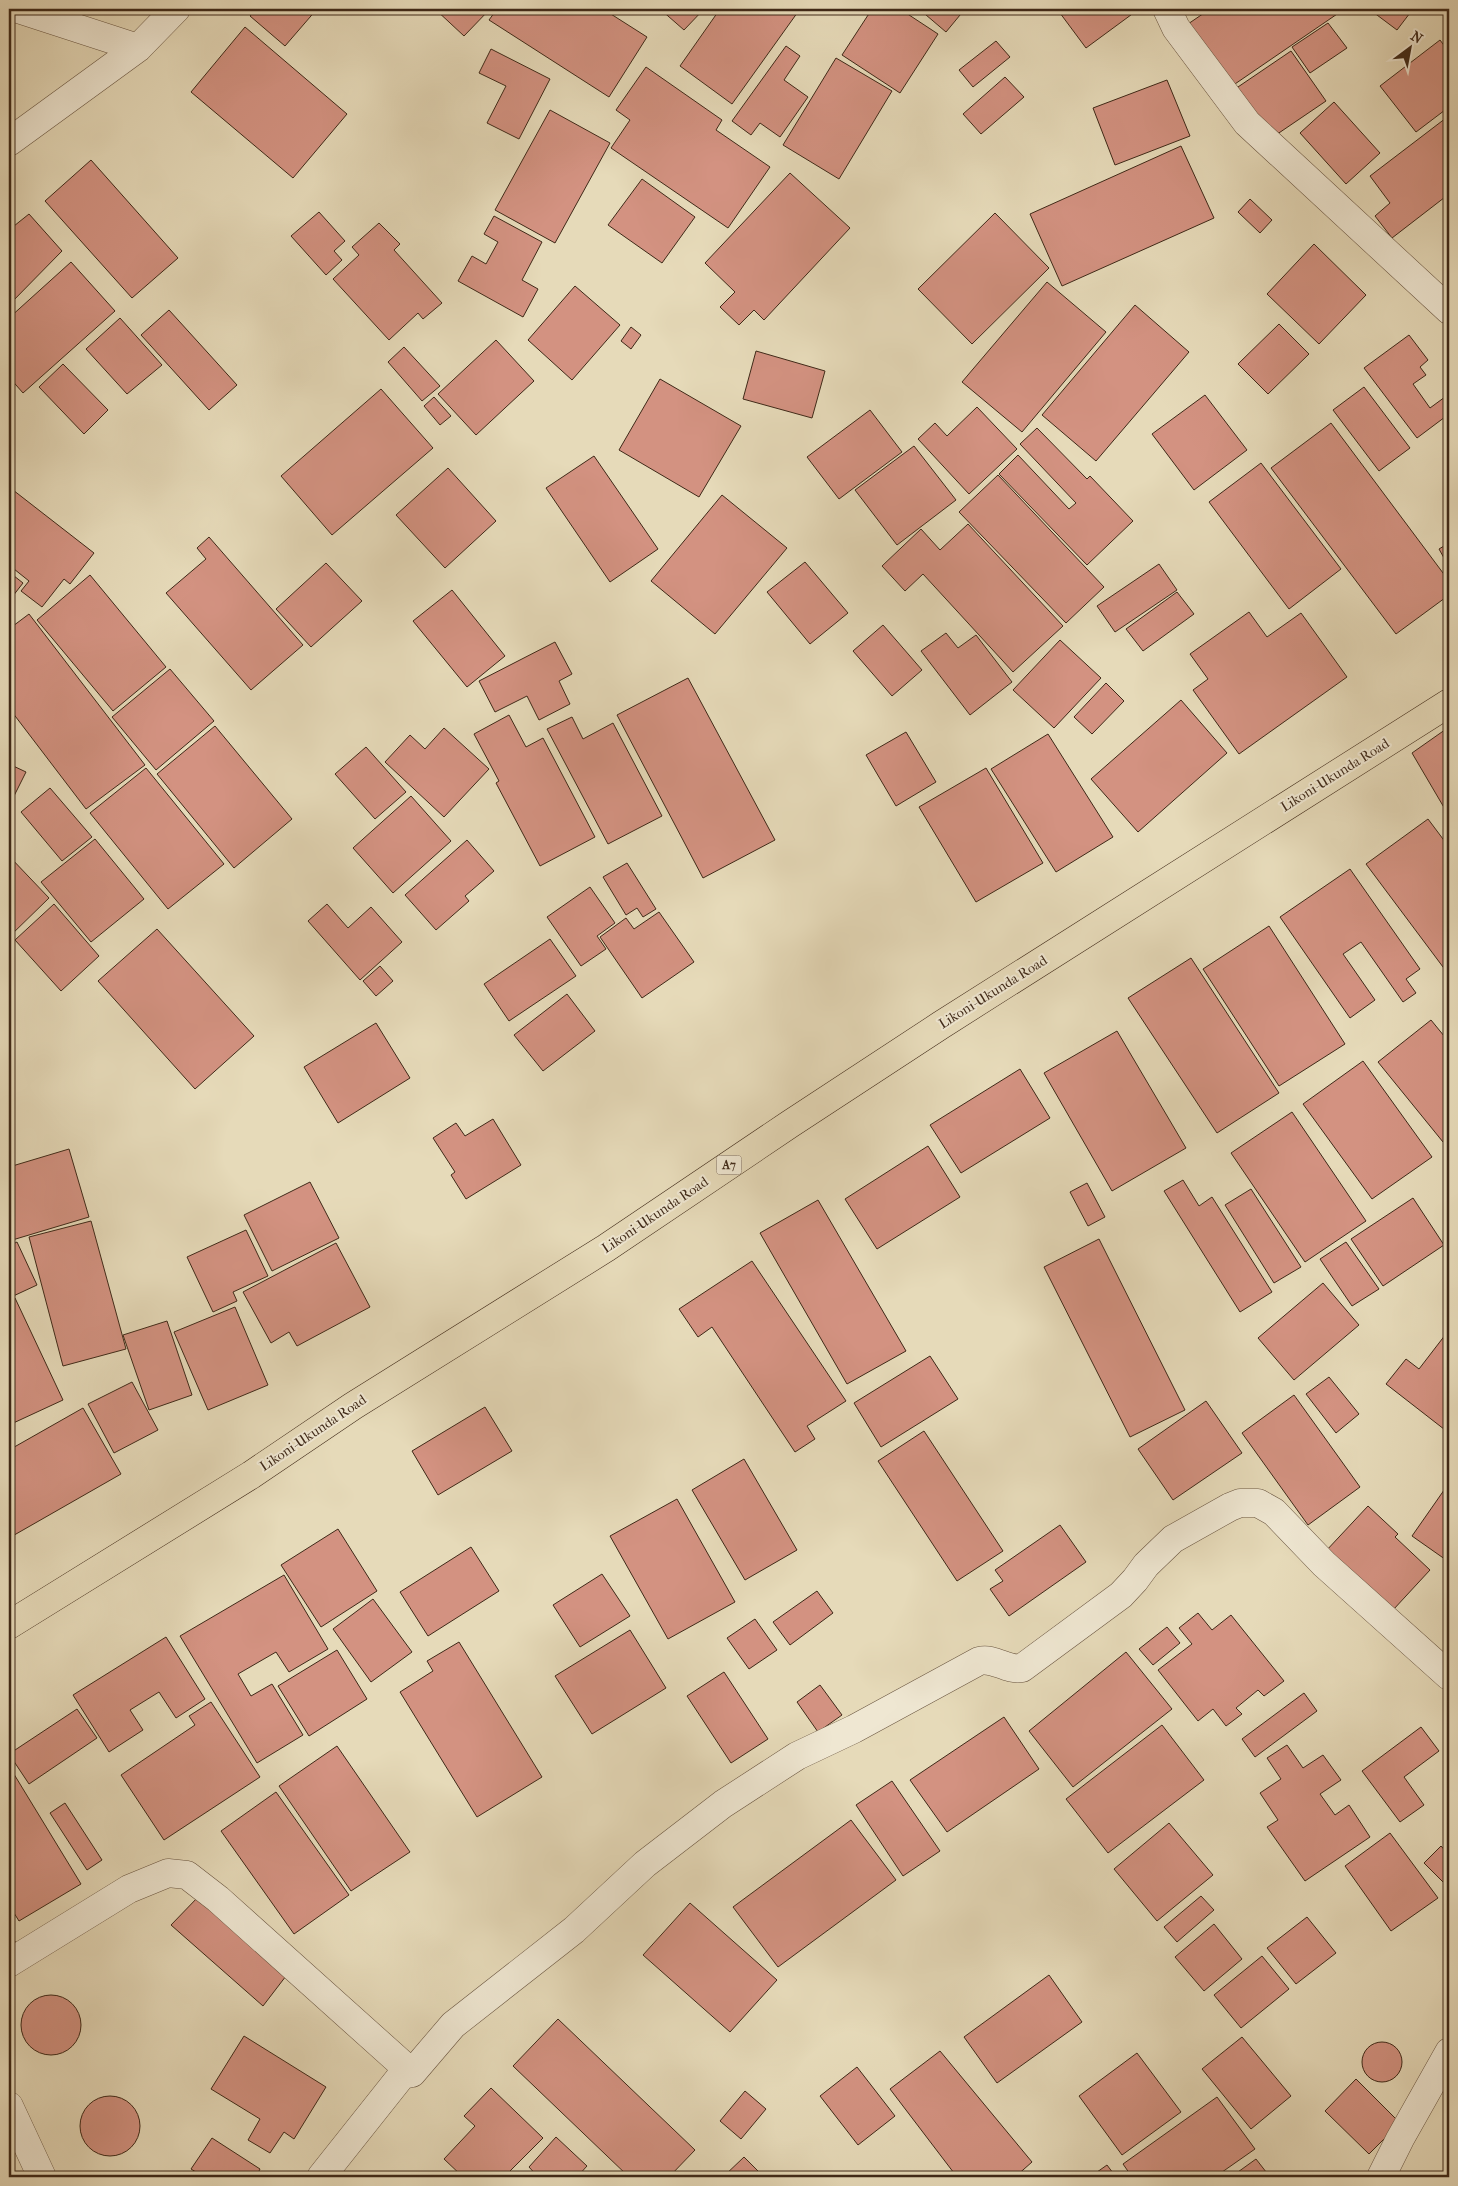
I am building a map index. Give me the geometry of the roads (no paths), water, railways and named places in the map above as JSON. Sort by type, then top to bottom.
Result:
[{"type":"highway","name":"Likoni-Ukunda Road","points":[[9,1625],[251,1475],[353,1406],[606,1248],[941,1025],[1449,703]]},
{"type":"street","points":[[18,9],[138,48]]},
{"type":"street","points":[[9,142],[138,48],[176,9]]},
{"type":"street","points":[[1167,9],[1176,28],[1247,123],[1449,310]]},
{"type":"street","points":[[321,2177],[402,2075],[412,2073],[453,2025],[574,1930],[645,1864],[723,1804],[797,1756],[854,1729],[979,1662],[991,1660],[1009,1668],[1022,1668],[1121,1595],[1146,1565],[1173,1539],[1235,1505],[1258,1503],[1274,1512],[1324,1564],[1449,1676]]},
{"type":"street","points":[[9,1963],[129,1888],[168,1873],[186,1875],[218,1899],[412,2073]]},
{"type":"street","points":[[1382,2177],[1400,2139],[1449,2052]]},
{"type":"street","points":[[9,2106],[42,2177]]}]
